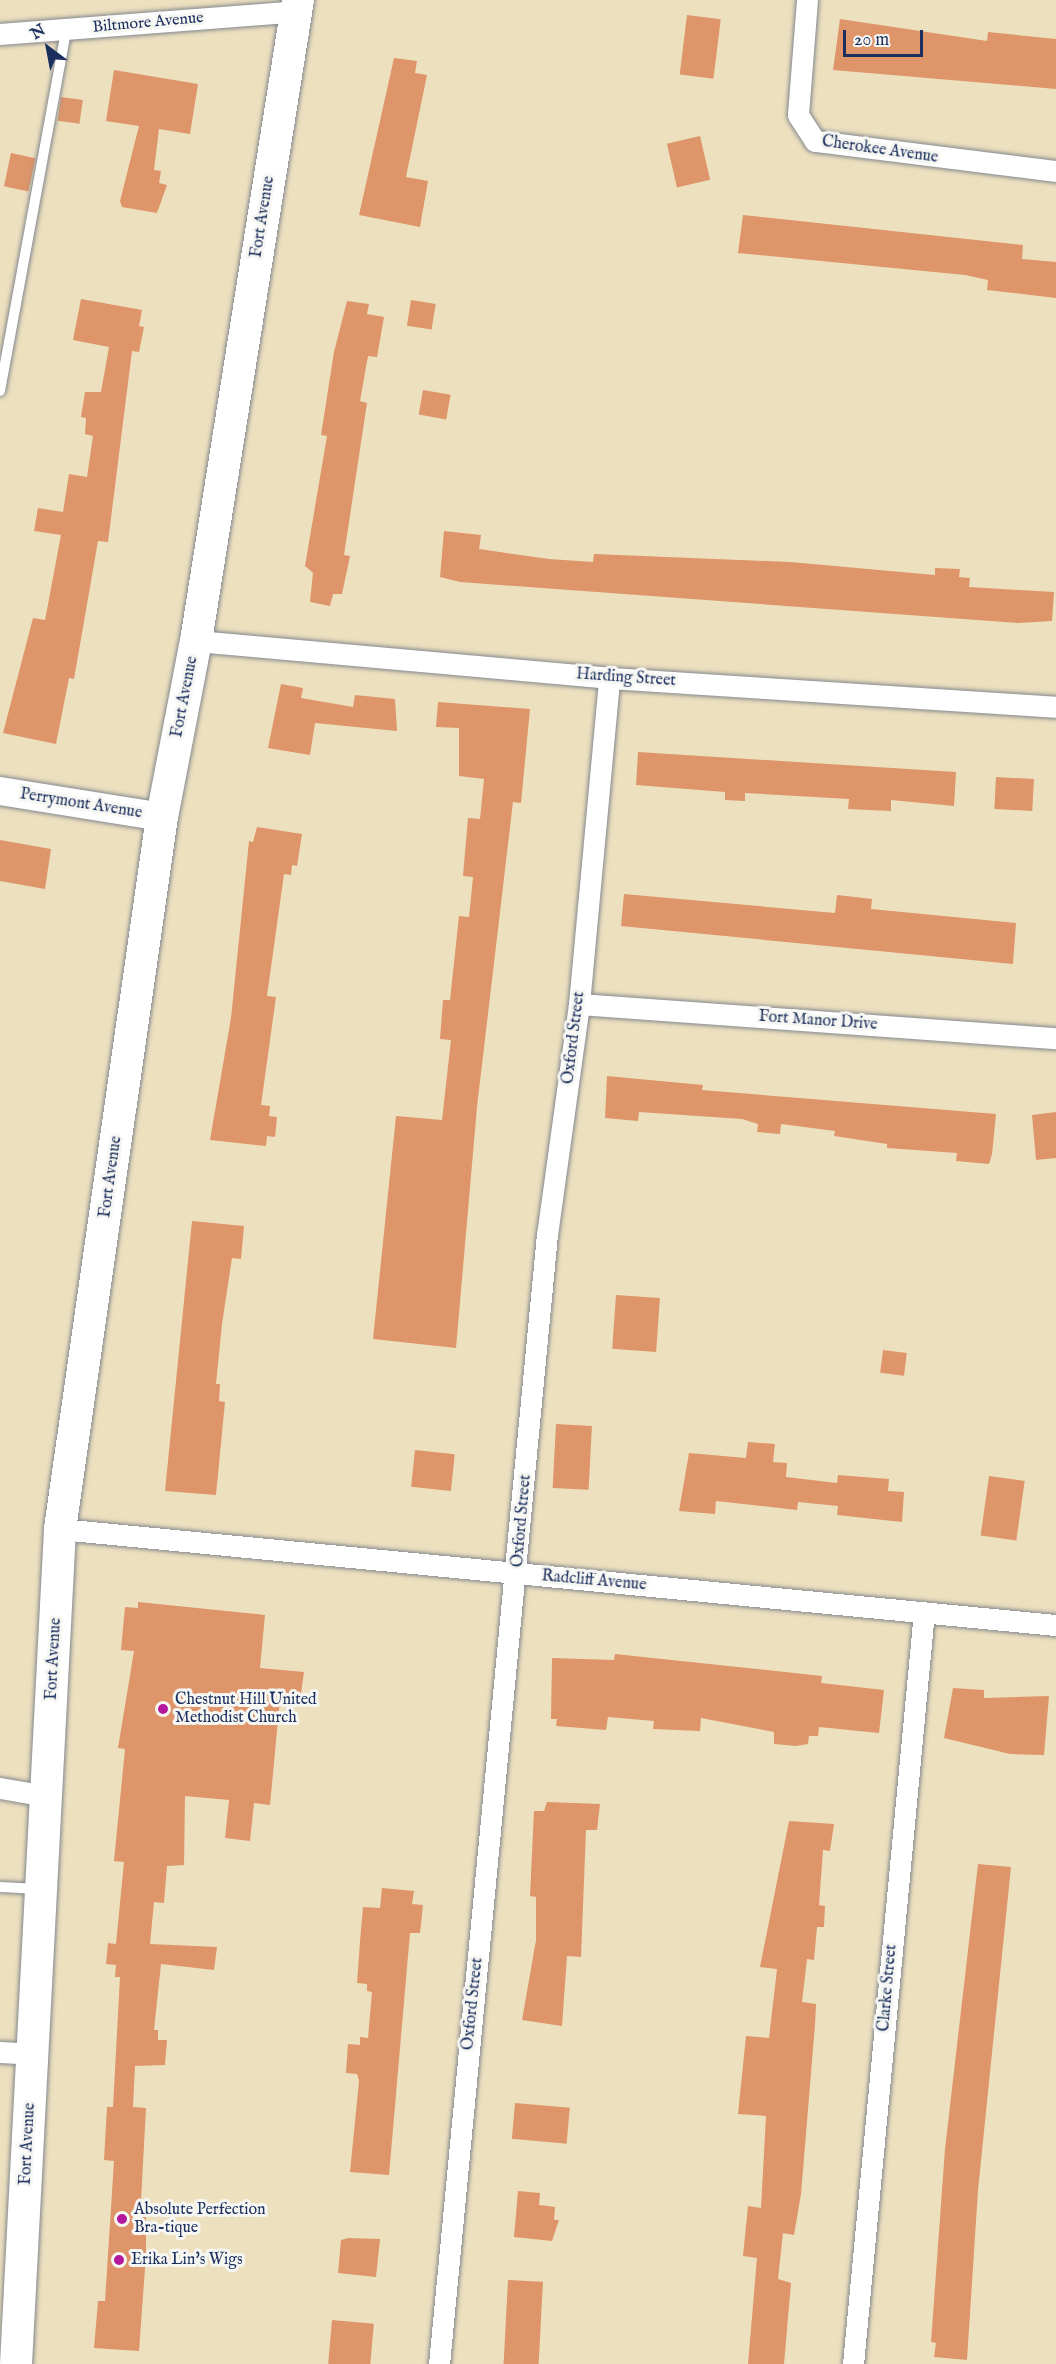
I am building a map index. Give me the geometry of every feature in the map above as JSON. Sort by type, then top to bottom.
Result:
[{"type":"main road","name":"Fort Avenue","points":[[16,2364],[60,1529],[162,817],[196,641],[297,5]]},
{"type":"street","name":"Cherokee Avenue","points":[[807,0],[798,115],[815,141],[1056,171]]},
{"type":"street","name":"Biltmore Avenue","points":[[0,34],[66,30],[297,5]]},
{"type":"street","name":"Harding Street","points":[[196,641],[609,678],[1056,707]]},
{"type":"street","name":"Oxford Street","points":[[439,2364],[517,1574],[547,1235],[579,1004],[609,678]]},
{"type":"street","name":"Perrymont Avenue","points":[[0,791],[162,817]]},
{"type":"street","name":"Fort Manor Drive","points":[[579,1004],[1056,1038]]},
{"type":"street","name":"Radcliff Avenue","points":[[60,1529],[1056,1625]]},
{"type":"street","name":"Clarke Street","points":[[853,2364],[924,1612]]},
{"type":"street","points":[[0,1788],[47,1796]]},
{"type":"street","points":[[0,2052],[33,2054]]},
{"type":"lane","points":[[0,391],[66,30]]},
{"type":"lane","points":[[0,1887],[42,1890]]},
{"type":"building","points":[[687,15],[721,19],[713,79],[680,75]]},
{"type":"building","points":[[840,19],[987,41],[988,32],[1056,39],[1056,89],[833,70]]},
{"type":"building","points":[[394,58],[417,61],[415,73],[427,75],[406,177],[428,181],[420,227],[359,215]]},
{"type":"building","points":[[114,70],[198,84],[190,134],[159,129],[154,170],[161,171],[159,183],[167,185],[157,213],[122,207],[120,201],[139,126],[106,121]]},
{"type":"building","points":[[61,97],[83,100],[79,124],[58,121]]},
{"type":"building","points":[[700,136],[710,180],[677,187],[667,144]]},
{"type":"building","points":[[11,153],[35,158],[28,191],[4,186]]},
{"type":"building","points":[[743,215],[1023,245],[1022,259],[1056,262],[1056,298],[987,290],[988,280],[965,275],[738,253]]},
{"type":"building","points":[[81,299],[142,310],[139,326],[144,327],[139,352],[132,351],[108,542],[98,541],[74,679],[69,678],[56,744],[3,733],[33,618],[45,620],[61,535],[34,531],[38,508],[63,512],[69,474],[87,477],[93,436],[85,434],[86,418],[81,417],[85,392],[101,392],[109,347],[73,340]]},
{"type":"building","points":[[411,300],[436,304],[432,330],[407,326]]},
{"type":"building","points":[[347,301],[369,304],[367,314],[384,317],[377,357],[368,356],[360,401],[367,403],[344,555],[350,556],[342,594],[333,594],[330,606],[310,602],[313,573],[305,566],[327,436],[321,435],[334,352]]},
{"type":"building","points":[[423,390],[451,395],[446,419],[419,415]]},
{"type":"building","points":[[444,531],[481,535],[479,549],[549,559],[593,562],[594,554],[790,562],[935,575],[935,568],[960,569],[959,577],[970,578],[969,587],[1054,592],[1052,621],[1018,623],[460,582],[440,577]]},
{"type":"building","points":[[281,684],[303,688],[301,698],[353,707],[355,695],[395,699],[397,731],[315,723],[310,755],[268,748]]},
{"type":"building","points":[[438,702],[530,709],[521,803],[513,802],[477,1107],[456,1348],[373,1339],[396,1116],[442,1120],[451,1040],[440,1039],[443,1000],[450,1000],[459,916],[469,917],[473,877],[463,876],[468,818],[480,819],[484,779],[459,776],[459,728],[436,727]]},
{"type":"building","points":[[638,752],[956,772],[954,806],[891,800],[891,811],[848,809],[849,799],[745,793],[745,801],[725,800],[725,792],[636,785]]},
{"type":"building","points":[[996,777],[1034,779],[1032,811],[994,809]]},
{"type":"building","points":[[257,827],[302,834],[297,866],[292,865],[291,875],[284,874],[267,996],[276,997],[261,1105],[270,1106],[269,1116],[277,1117],[275,1137],[267,1136],[266,1146],[210,1140],[231,1018],[249,841],[253,842]]},
{"type":"building","points":[[0,840],[51,849],[45,889],[0,881]]},
{"type":"building","points":[[624,894],[835,913],[837,895],[872,899],[871,909],[1016,923],[1013,964],[621,926]]},
{"type":"building","points":[[607,1076],[703,1085],[702,1090],[996,1114],[992,1154],[989,1164],[956,1161],[957,1153],[887,1148],[887,1144],[834,1136],[835,1131],[781,1124],[780,1134],[757,1132],[758,1124],[742,1119],[639,1112],[638,1121],[605,1118]]},
{"type":"building","points":[[1056,1112],[1056,1158],[1036,1160],[1032,1115]]},
{"type":"building","points":[[192,1221],[244,1226],[241,1259],[232,1258],[222,1324],[216,1384],[220,1384],[219,1401],[225,1402],[216,1495],[165,1491]]},
{"type":"building","points":[[616,1295],[660,1298],[656,1352],[612,1349]]},
{"type":"building","points":[[883,1350],[907,1353],[904,1376],[880,1373]]},
{"type":"building","points":[[556,1424],[592,1426],[589,1490],[553,1488]]},
{"type":"building","points":[[748,1442],[775,1444],[773,1462],[787,1463],[786,1477],[837,1483],[838,1475],[889,1479],[888,1491],[904,1492],[902,1522],[837,1515],[838,1506],[798,1502],[797,1510],[716,1501],[715,1514],[679,1511],[689,1453],[746,1458]]},
{"type":"building","points":[[415,1450],[455,1454],[451,1491],[411,1487]]},
{"type":"building","points":[[989,1476],[1025,1481],[1016,1540],[981,1535]]},
{"type":"building","points":[[138,1602],[265,1615],[260,1668],[304,1672],[300,1701],[280,1699],[270,1805],[254,1803],[250,1841],[225,1838],[229,1800],[185,1796],[184,1865],[167,1866],[164,1903],[154,1902],[150,1944],[217,1947],[214,1970],[161,1964],[154,2030],[158,2030],[158,2040],[167,2040],[165,2065],[135,2066],[133,2107],[146,2108],[141,2201],[146,2201],[146,2255],[139,2351],[94,2348],[98,2301],[105,2301],[114,2161],[104,2160],[107,2107],[113,2107],[120,1977],[115,1977],[116,1965],[106,1964],[108,1943],[116,1944],[124,1862],[114,1861],[125,1749],[118,1748],[134,1651],[121,1650],[125,1607],[138,1608]]},
{"type":"building","points":[[615,1654],[822,1676],[821,1683],[884,1690],[879,1733],[819,1727],[818,1736],[809,1736],[808,1744],[796,1746],[774,1744],[774,1732],[701,1718],[700,1731],[653,1729],[654,1721],[608,1717],[606,1730],[556,1726],[557,1719],[551,1719],[552,1658],[614,1660]]},
{"type":"building","points":[[953,1688],[984,1690],[984,1698],[1049,1696],[1044,1755],[1010,1754],[944,1738]]},
{"type":"building","points":[[547,1802],[600,1804],[597,1830],[586,1830],[581,1957],[567,1956],[562,2026],[522,2020],[536,1940],[536,1897],[530,1896],[534,1811],[544,1811]]},
{"type":"building","points":[[789,1821],[834,1824],[830,1851],[823,1850],[819,1905],[825,1906],[824,1927],[817,1927],[814,1960],[807,1959],[802,2002],[816,2004],[815,2025],[801,2194],[794,2235],[783,2233],[778,2279],[791,2283],[784,2364],[748,2364],[757,2258],[743,2256],[748,2206],[761,2208],[766,2116],[738,2114],[746,2036],[769,2038],[777,1969],[760,1967]]},
{"type":"building","points":[[978,1864],[1011,1867],[978,2190],[967,2360],[934,2357],[936,2343],[931,2342],[945,2149]]},
{"type":"building","points":[[382,1888],[414,1891],[412,1904],[423,1905],[420,1933],[410,1933],[389,2175],[350,2172],[359,2081],[357,2074],[346,2073],[348,2044],[360,2045],[360,2037],[368,2038],[372,1992],[367,1991],[367,1984],[357,1983],[363,1907],[380,1908]]},
{"type":"building","points":[[515,2103],[570,2108],[567,2144],[512,2139]]},
{"type":"building","points":[[518,2191],[540,2193],[539,2205],[555,2207],[554,2220],[559,2220],[552,2241],[514,2237]]},
{"type":"building","points":[[348,2238],[380,2239],[376,2277],[338,2273],[341,2240]]},
{"type":"building","points":[[508,2280],[543,2282],[539,2364],[504,2364]]},
{"type":"building","points":[[332,2320],[374,2324],[370,2364],[328,2364]]},
{"type":"place","name":"Chestnut Hill United Methodist Church","points":[[163,1709]]},
{"type":"place","name":"Absolute Perfection Bra-tique","points":[[122,2219]]},
{"type":"place","name":"Erika Lin's Wigs","points":[[119,2260]]}]
